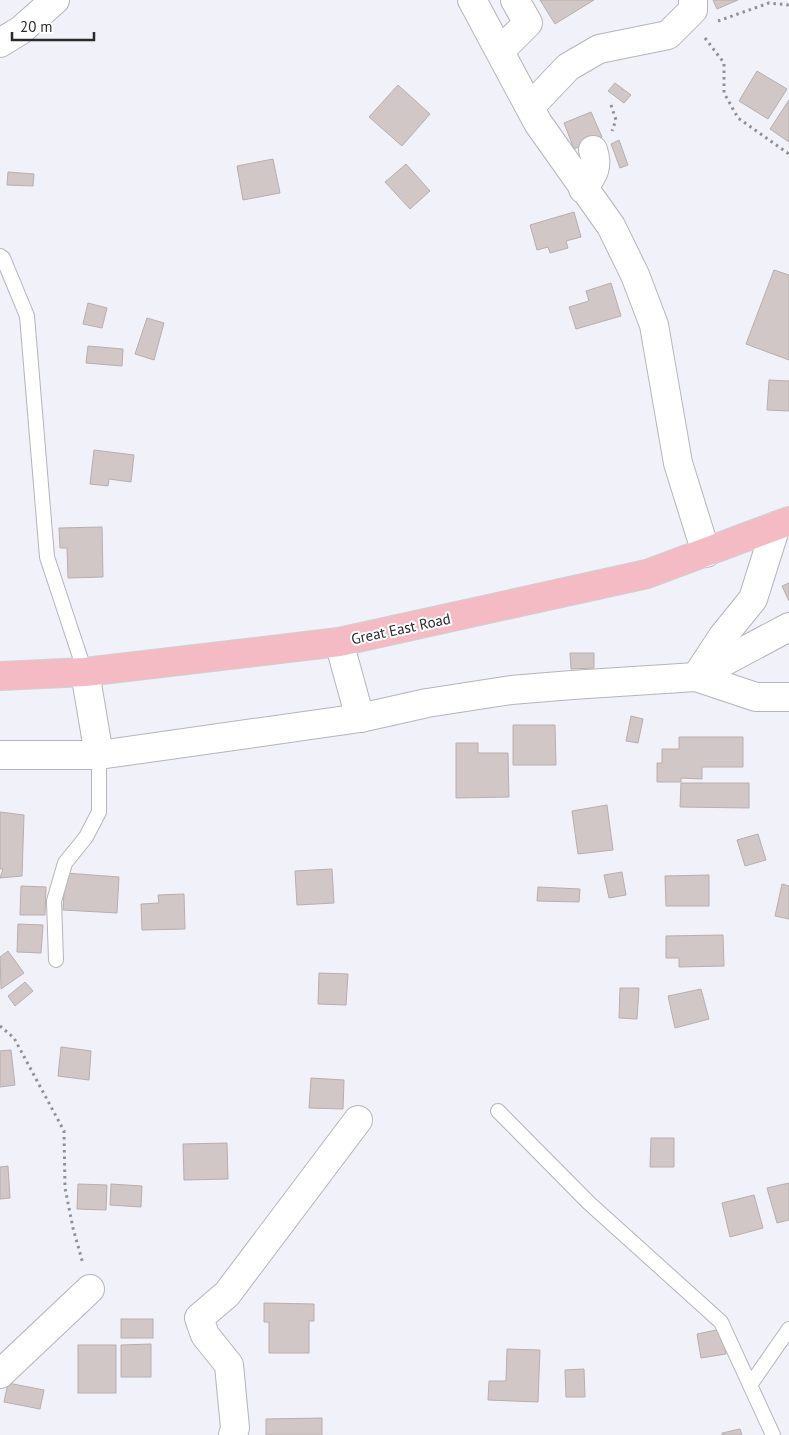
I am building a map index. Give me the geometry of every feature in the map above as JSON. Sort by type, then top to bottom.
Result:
[{"type":"highway","name":"Great East Road","points":[[0,676],[85,672],[339,642],[647,574],[782,524]]},
{"type":"street","points":[[0,42],[21,30],[55,0]]},
{"type":"street","points":[[472,0],[538,123],[611,226],[636,275],[654,325],[678,463],[706,553]]},
{"type":"street","points":[[500,51],[528,23],[515,0]]},
{"type":"street","points":[[530,107],[568,67],[599,49],[668,35],[696,13]]},
{"type":"street","points":[[583,189],[596,171],[596,158],[593,150]]},
{"type":"street","points":[[696,677],[723,636],[753,599],[782,524]]},
{"type":"street","points":[[696,677],[789,627]]},
{"type":"street","points":[[339,642],[360,718]]},
{"type":"street","points":[[85,672],[99,755]]},
{"type":"street","points":[[0,754],[99,755],[360,718],[427,703],[511,690],[696,677],[756,697],[789,697]]},
{"type":"street","points":[[234,1435],[229,1365],[205,1334],[199,1318],[227,1294],[358,1120]]},
{"type":"street","points":[[0,1374],[90,1289]]},
{"type":"lane","points":[[0,256],[3,258],[27,316],[47,557],[85,672]]},
{"type":"lane","points":[[56,960],[54,901],[66,863],[86,837],[99,812],[99,755]]},
{"type":"lane","points":[[498,1111],[589,1203],[721,1322],[773,1435]]},
{"type":"lane","points":[[750,1385],[789,1329]]},
{"type":"path","points":[[789,5],[769,3],[696,13],[708,44],[724,63],[724,93],[738,118],[789,154]]},
{"type":"path","points":[[0,1026],[14,1038],[64,1131],[66,1188],[73,1228],[90,1289]]},
{"type":"building","points":[[540,0],[594,0],[555,24]]},
{"type":"building","points":[[713,0],[738,0],[717,9]]},
{"type":"building","points":[[757,71],[787,89],[768,119],[739,101]]},
{"type":"building","points":[[615,83],[631,95],[624,103],[608,91]]},
{"type":"building","points":[[398,85],[430,114],[402,146],[369,117]]},
{"type":"building","points":[[789,100],[789,142],[770,129]]},
{"type":"building","points":[[591,112],[602,137],[574,149],[564,123]]},
{"type":"building","points":[[619,140],[628,165],[620,168],[611,144]]},
{"type":"building","points":[[273,159],[280,193],[243,200],[237,166]]},
{"type":"building","points":[[406,164],[430,191],[410,209],[385,182]]},
{"type":"building","points":[[8,172],[34,174],[33,186],[7,185]]},
{"type":"building","points":[[574,212],[581,237],[566,241],[568,248],[550,253],[548,247],[537,250],[530,225]]},
{"type":"building","points":[[774,270],[789,275],[789,360],[746,344]]},
{"type":"building","points":[[611,283],[621,316],[576,329],[569,307],[589,301],[586,291]]},
{"type":"building","points":[[88,303],[107,308],[102,328],[83,324]]},
{"type":"building","points":[[147,318],[164,323],[154,360],[135,354]]},
{"type":"building","points":[[88,346],[123,349],[122,366],[86,363]]},
{"type":"building","points":[[769,380],[789,381],[789,411],[767,410]]},
{"type":"building","points":[[94,450],[134,455],[131,482],[109,479],[108,486],[90,484]]},
{"type":"building","points":[[102,527],[103,577],[68,578],[67,548],[60,548],[59,528]]},
{"type":"building","points":[[789,583],[789,601],[782,586]]},
{"type":"building","points":[[570,653],[594,653],[594,668],[571,669]]},
{"type":"building","points":[[631,716],[643,719],[638,743],[626,741]]},
{"type":"building","points":[[513,725],[555,725],[556,765],[513,765]]},
{"type":"building","points":[[679,737],[743,737],[743,767],[702,767],[702,779],[681,778],[681,782],[657,782],[657,763],[662,763],[662,749],[679,749]]},
{"type":"building","points":[[456,743],[478,743],[478,753],[508,753],[509,797],[456,798]]},
{"type":"building","points":[[681,783],[749,783],[749,808],[680,807]]},
{"type":"building","points":[[607,805],[613,850],[578,854],[572,811]]},
{"type":"building","points":[[0,812],[24,815],[22,876],[0,878],[3,869],[0,869]]},
{"type":"building","points":[[758,834],[766,860],[745,866],[737,840]]},
{"type":"building","points":[[332,869],[334,903],[297,905],[295,871]]},
{"type":"building","points":[[622,872],[626,895],[609,898],[604,875]]},
{"type":"building","points":[[65,873],[119,877],[117,913],[63,910]]},
{"type":"building","points":[[709,875],[709,906],[666,906],[665,876]]},
{"type":"building","points":[[782,884],[789,886],[789,919],[775,916]]},
{"type":"building","points":[[21,886],[46,887],[45,915],[20,915]]},
{"type":"building","points":[[538,887],[580,889],[579,902],[537,901]]},
{"type":"building","points":[[184,894],[185,929],[142,930],[141,904],[159,903],[158,895]]},
{"type":"building","points":[[18,924],[43,925],[41,953],[17,952]]},
{"type":"building","points":[[723,935],[724,966],[679,967],[679,958],[666,958],[666,936]]},
{"type":"building","points":[[8,951],[24,973],[1,989],[0,957]]},
{"type":"building","points":[[319,973],[348,974],[346,1005],[318,1004]]},
{"type":"building","points":[[25,982],[33,991],[15,1006],[8,996]]},
{"type":"building","points":[[620,988],[639,988],[637,1019],[619,1018]]},
{"type":"building","points":[[701,989],[709,1019],[675,1028],[668,996]]},
{"type":"building","points":[[61,1047],[91,1051],[89,1080],[58,1076]]},
{"type":"building","points":[[11,1050],[15,1085],[0,1087],[0,1051]]},
{"type":"building","points":[[311,1078],[344,1080],[343,1109],[309,1108]]},
{"type":"building","points":[[651,1138],[674,1138],[674,1167],[650,1167]]},
{"type":"building","points":[[227,1143],[228,1179],[184,1180],[183,1144]]},
{"type":"building","points":[[8,1166],[10,1198],[0,1199],[0,1167]]},
{"type":"building","points":[[789,1183],[789,1220],[777,1223],[767,1188]]},
{"type":"building","points":[[78,1184],[107,1185],[106,1210],[77,1209]]},
{"type":"building","points":[[111,1184],[142,1186],[141,1207],[110,1205]]},
{"type":"building","points":[[754,1195],[763,1228],[730,1237],[722,1203]]},
{"type":"building","points":[[264,1303],[314,1304],[314,1321],[309,1321],[309,1353],[269,1353],[269,1322],[264,1322]]},
{"type":"building","points":[[121,1319],[153,1319],[153,1338],[121,1338]]},
{"type":"building","points":[[721,1329],[726,1354],[701,1358],[697,1334]]},
{"type":"building","points":[[151,1344],[151,1377],[121,1377],[121,1345]]},
{"type":"building","points":[[78,1345],[116,1345],[116,1393],[78,1393]]},
{"type":"building","points":[[507,1349],[540,1350],[538,1402],[488,1400],[489,1381],[506,1381]]},
{"type":"building","points":[[584,1369],[585,1397],[566,1397],[565,1370]]},
{"type":"building","points":[[8,1383],[44,1390],[40,1409],[4,1402]]},
{"type":"building","points":[[322,1418],[322,1435],[266,1435],[266,1419]]},
{"type":"building","points":[[740,1429],[742,1435],[722,1435],[722,1433]]}]
